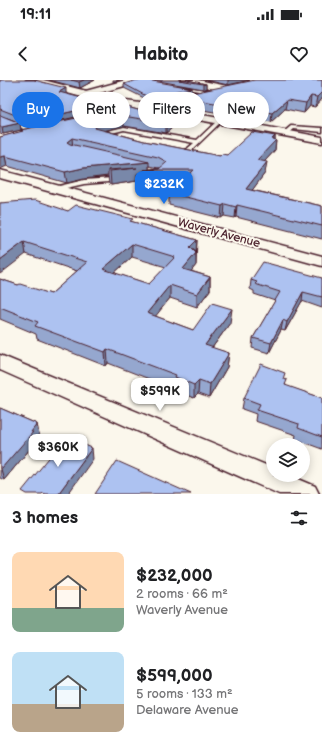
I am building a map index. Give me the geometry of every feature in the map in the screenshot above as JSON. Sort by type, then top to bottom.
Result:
[{"type":"main road","points":[[205,94],[233,88]]},
{"type":"main road","points":[[14,137],[42,130]]},
{"type":"street","points":[[31,80],[77,92]]},
{"type":"street","points":[[93,92],[140,80]]},
{"type":"street","points":[[185,80],[233,88]]},
{"type":"street","points":[[258,128],[286,133],[320,133]]},
{"type":"street","name":"Waverly Avenue","points":[[0,174],[322,261]]},
{"type":"street","points":[[0,362],[306,494]]},
{"type":"lane","points":[[175,86],[212,93]]},
{"type":"lane","points":[[0,117],[42,130]]},
{"type":"lane","points":[[107,138],[100,137],[101,134],[124,128],[198,142]]},
{"type":"lane","points":[[174,153],[189,150],[213,128]]},
{"type":"lane","points":[[53,189],[84,182],[159,176],[161,172],[150,169]]},
{"type":"building","points":[[0,80],[34,80],[66,88],[59,92],[12,92],[12,114],[0,109]]},
{"type":"building","points":[[71,80],[84,80],[79,82]]},
{"type":"building","points":[[137,80],[147,80],[192,88],[172,92],[139,92],[124,84]]},
{"type":"building","points":[[179,80],[187,80],[206,84],[203,84]]},
{"type":"building","points":[[255,80],[322,80],[322,92],[317,97],[311,96],[306,103],[287,100],[272,113],[269,112],[269,92],[213,92],[213,103],[205,101],[205,92],[197,92]]},
{"type":"building","points":[[64,93],[72,95],[72,112],[64,113]]},
{"type":"building","points":[[130,108],[138,110],[138,118],[130,117]]},
{"type":"building","points":[[0,115],[12,120],[12,125],[0,127]]},
{"type":"building","points":[[72,119],[72,128],[95,128],[144,141],[220,156],[222,154],[227,155],[252,132],[275,136],[272,139],[276,140],[257,160],[267,162],[246,189],[322,206],[322,226],[237,205],[236,207],[225,204],[222,206],[169,193],[194,170],[144,170],[159,169],[167,162],[158,157],[72,138],[67,142],[70,144],[149,162],[83,168],[65,172],[5,156],[0,157],[0,137],[30,128],[64,128],[64,121]]},
{"type":"building","points":[[137,168],[110,171],[108,170]]},
{"type":"building","points":[[35,200],[68,211],[76,205],[133,219],[130,221],[197,240],[190,247],[196,253],[183,269],[210,277],[197,294],[170,285],[147,313],[193,330],[212,303],[232,309],[205,345],[229,353],[210,384],[199,380],[194,385],[175,377],[176,375],[107,349],[105,352],[35,326],[38,322],[0,307],[0,279],[51,294],[87,262],[24,242],[0,260],[0,203]],"holes":[[[132,244],[175,257],[149,284],[103,269]]]},
{"type":"building","points":[[263,262],[322,278],[322,297],[303,292],[287,322],[283,320],[271,343],[253,338],[280,292],[255,284],[257,282],[251,280]]},
{"type":"building","points":[[261,364],[285,373],[283,379],[287,380],[285,385],[322,398],[322,437],[298,428],[299,424],[257,410],[260,404],[244,398]]},
{"type":"building","points":[[0,408],[37,424],[31,432],[33,432],[1,469],[0,469]]},
{"type":"building","points":[[66,437],[92,448],[58,494],[27,494],[22,491]]},
{"type":"building","points":[[117,461],[191,494],[95,494]]}]
